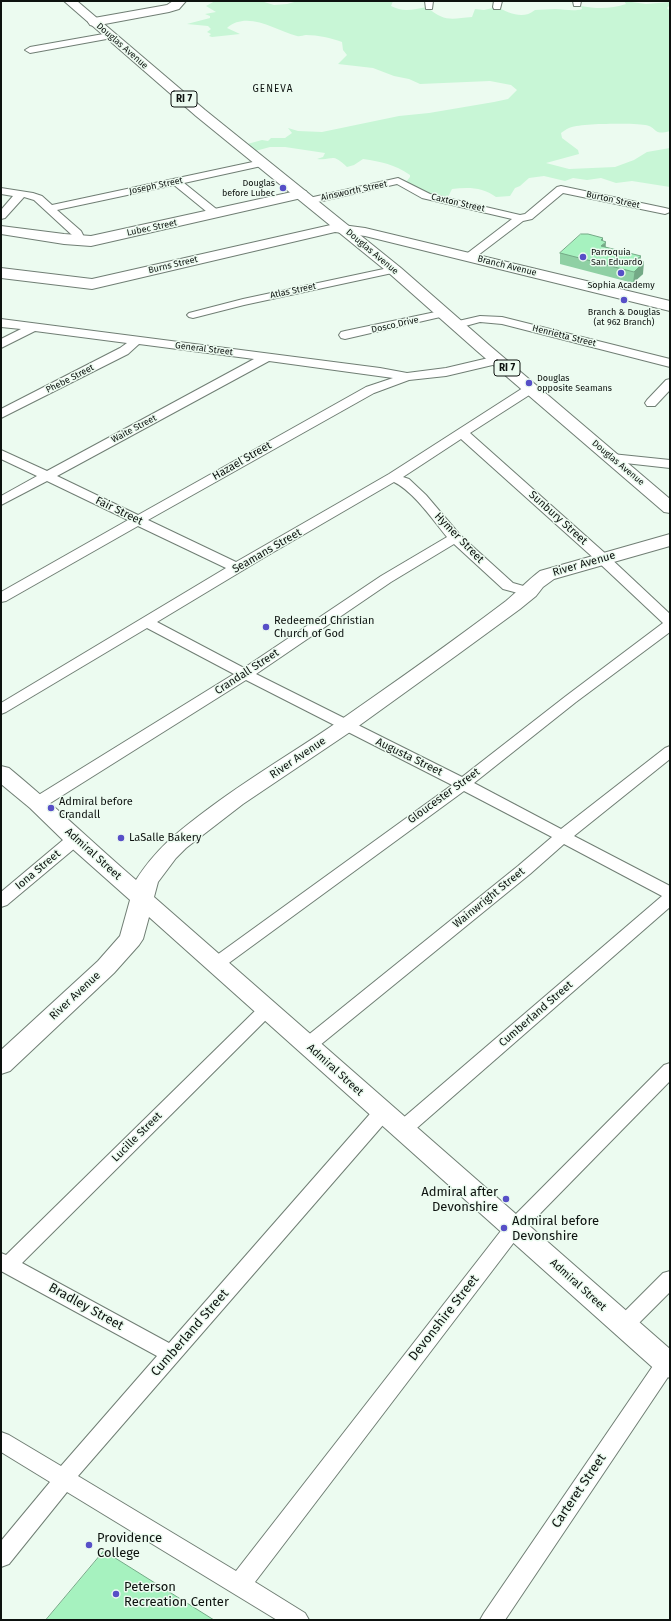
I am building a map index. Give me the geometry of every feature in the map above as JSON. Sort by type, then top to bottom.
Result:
[{"type":"main road","name":"Douglas Avenue","points":[[70,1],[204,117],[305,197],[445,313],[530,389],[670,508]]},
{"type":"main road","points":[[94,22],[169,8],[180,2]]},
{"type":"main road","name":"Lubec Street","points":[[1,230],[60,239],[80,239],[91,241],[216,214],[305,197]]},
{"type":"main road","name":"Branch Avenue","points":[[343,228],[365,232],[670,306]]},
{"type":"main road","name":"Burns Street","points":[[1,273],[92,284],[328,230],[343,228]]},
{"type":"main road","name":"River Avenue","points":[[1,1065],[106,967],[131,939],[148,881],[168,853],[178,843],[236,800],[346,726],[482,628],[529,592],[536,583],[547,574],[670,540]]},
{"type":"main road","name":"Admiral Street","points":[[1,773],[38,803],[75,839],[668,1364]]},
{"type":"street","points":[[30,50],[109,36]]},
{"type":"street","name":"Joseph Street","points":[[51,208],[262,163]]},
{"type":"street","name":"Ainsworth Street","points":[[305,197],[398,181]]},
{"type":"street","name":"Caxton Street","points":[[398,181],[426,196],[520,218]]},
{"type":"street","points":[[177,182],[216,214]]},
{"type":"street","name":"Burton Street","points":[[520,218],[528,217],[561,189],[666,212]]},
{"type":"street","points":[[1,191],[35,196],[51,208],[77,233],[80,239]]},
{"type":"street","points":[[1,216],[21,194]]},
{"type":"street","points":[[469,257],[520,218]]},
{"type":"street","name":"Atlas Street","points":[[193,315],[243,302],[393,270]]},
{"type":"street","name":"Dosco Drive","points":[[345,335],[445,313]]},
{"type":"street","name":"Henrietta Street","points":[[458,324],[480,319],[502,321],[670,363]]},
{"type":"street","name":"General Street","points":[[1,323],[380,372],[407,377]]},
{"type":"street","points":[[1,344],[34,327]]},
{"type":"street","name":"Phebe Street","points":[[1,414],[124,351],[136,341]]},
{"type":"street","name":"Waite Street","points":[[1,501],[266,358]]},
{"type":"street","name":"Hazael Street","points":[[1,598],[370,390],[407,377],[446,372],[497,360]]},
{"type":"street","points":[[651,403],[670,383]]},
{"type":"street","name":"Seamans Street","points":[[1,709],[237,568],[394,477],[530,389]]},
{"type":"street","name":"Sunbury Street","points":[[462,433],[602,558],[670,622]]},
{"type":"street","name":"Fair Street","points":[[1,454],[237,568]]},
{"type":"street","points":[[612,458],[670,464]]},
{"type":"street","name":"Hymer Street","points":[[394,477],[404,482],[421,498],[455,538],[508,586],[529,592]]},
{"type":"street","name":"Crandall Street","points":[[38,803],[245,674],[386,579],[455,538]]},
{"type":"street","name":"Augusta Street","points":[[147,622],[346,726],[463,784],[670,893]]},
{"type":"street","name":"Gloucester Street","points":[[216,964],[463,784],[577,694],[670,625]]},
{"type":"street","name":"Wainwright Street","points":[[308,1045],[524,870],[563,836],[670,751]]},
{"type":"street","name":"Iona Street","points":[[1,901],[75,839]]},
{"type":"street","name":"Cumberland Street","points":[[403,1129],[670,898]]},
{"type":"street","name":"Lucille Street","points":[[5,1263],[267,1009]]},
{"type":"street","name":"Devonshire Street","points":[[239,1585],[514,1228],[670,1070]]},
{"type":"street","name":"Cumberland Street","points":[[1,1557],[50,1499],[63,1479],[384,1112]]},
{"type":"street","name":"Bradley Street","points":[[5,1263],[171,1354]]},
{"type":"street","points":[[624,1325],[670,1278]]},
{"type":"street","name":"Carteret Street","points":[[492,1620],[668,1364]]},
{"type":"street","points":[[1,1441],[297,1620]]},
{"type":"green space","points":[[215,1],[261,1],[274,5],[298,1],[393,1],[391,6],[396,8],[409,10],[427,7],[438,15],[453,19],[472,17],[475,9],[484,10],[497,7],[511,13],[526,15],[535,10],[579,10],[582,9],[581,6],[592,8],[610,8],[626,4],[624,1],[646,4],[670,2],[670,5],[667,8],[670,11],[670,131],[658,132],[652,127],[639,124],[575,126],[568,128],[561,133],[562,138],[578,150],[579,154],[546,163],[569,169],[615,167],[634,160],[647,152],[670,148],[670,187],[632,181],[616,183],[601,178],[587,180],[573,178],[565,181],[544,176],[529,178],[520,186],[515,188],[510,196],[496,197],[486,191],[470,188],[458,188],[452,189],[448,197],[442,201],[422,197],[402,187],[410,175],[399,168],[382,162],[363,159],[354,165],[347,167],[335,158],[317,159],[323,157],[325,153],[285,147],[270,147],[248,153],[240,146],[262,140],[268,141],[271,138],[285,138],[292,133],[288,128],[298,131],[322,132],[399,116],[429,113],[508,99],[517,90],[511,85],[490,81],[420,84],[373,68],[338,64],[347,55],[343,50],[342,42],[315,36],[297,36],[253,21],[235,23],[227,28],[240,34],[212,37],[209,36],[211,34],[207,32],[211,29],[208,26],[187,24],[210,18],[210,16],[205,14],[216,12],[206,6]]},
{"type":"building","points":[[581,234],[588,234],[603,238],[601,240],[606,242],[601,246],[641,256],[636,260],[644,262],[634,272],[560,253]]},
{"type":"building","points":[[104,1551],[214,1620],[46,1620]]},
{"type":"place","name":"Douglas before Lubec","points":[[283,188]]},
{"type":"place","name":"Parroquia San Eduardo","points":[[583,257]]},
{"type":"place","name":"Sophia Academy","points":[[621,273]]},
{"type":"place","name":"Branch & Douglas (at 962 Branch)","points":[[624,300]]},
{"type":"place","name":"Douglas opposite Seamans","points":[[529,383]]},
{"type":"place","name":"Redeemed Christian Church of God","points":[[266,627]]},
{"type":"place","name":"Admiral before Crandall","points":[[51,808]]},
{"type":"place","name":"LaSalle Bakery","points":[[121,838]]},
{"type":"place","name":"Admiral after Devonshire","points":[[506,1199]]},
{"type":"place","name":"Admiral before Devonshire","points":[[504,1228]]},
{"type":"place","name":"Providence College","points":[[89,1545]]},
{"type":"place","name":"Peterson Recreation Center","points":[[116,1594]]},
{"type":"district","name":"GENEVA","points":[[273,89]]}]
